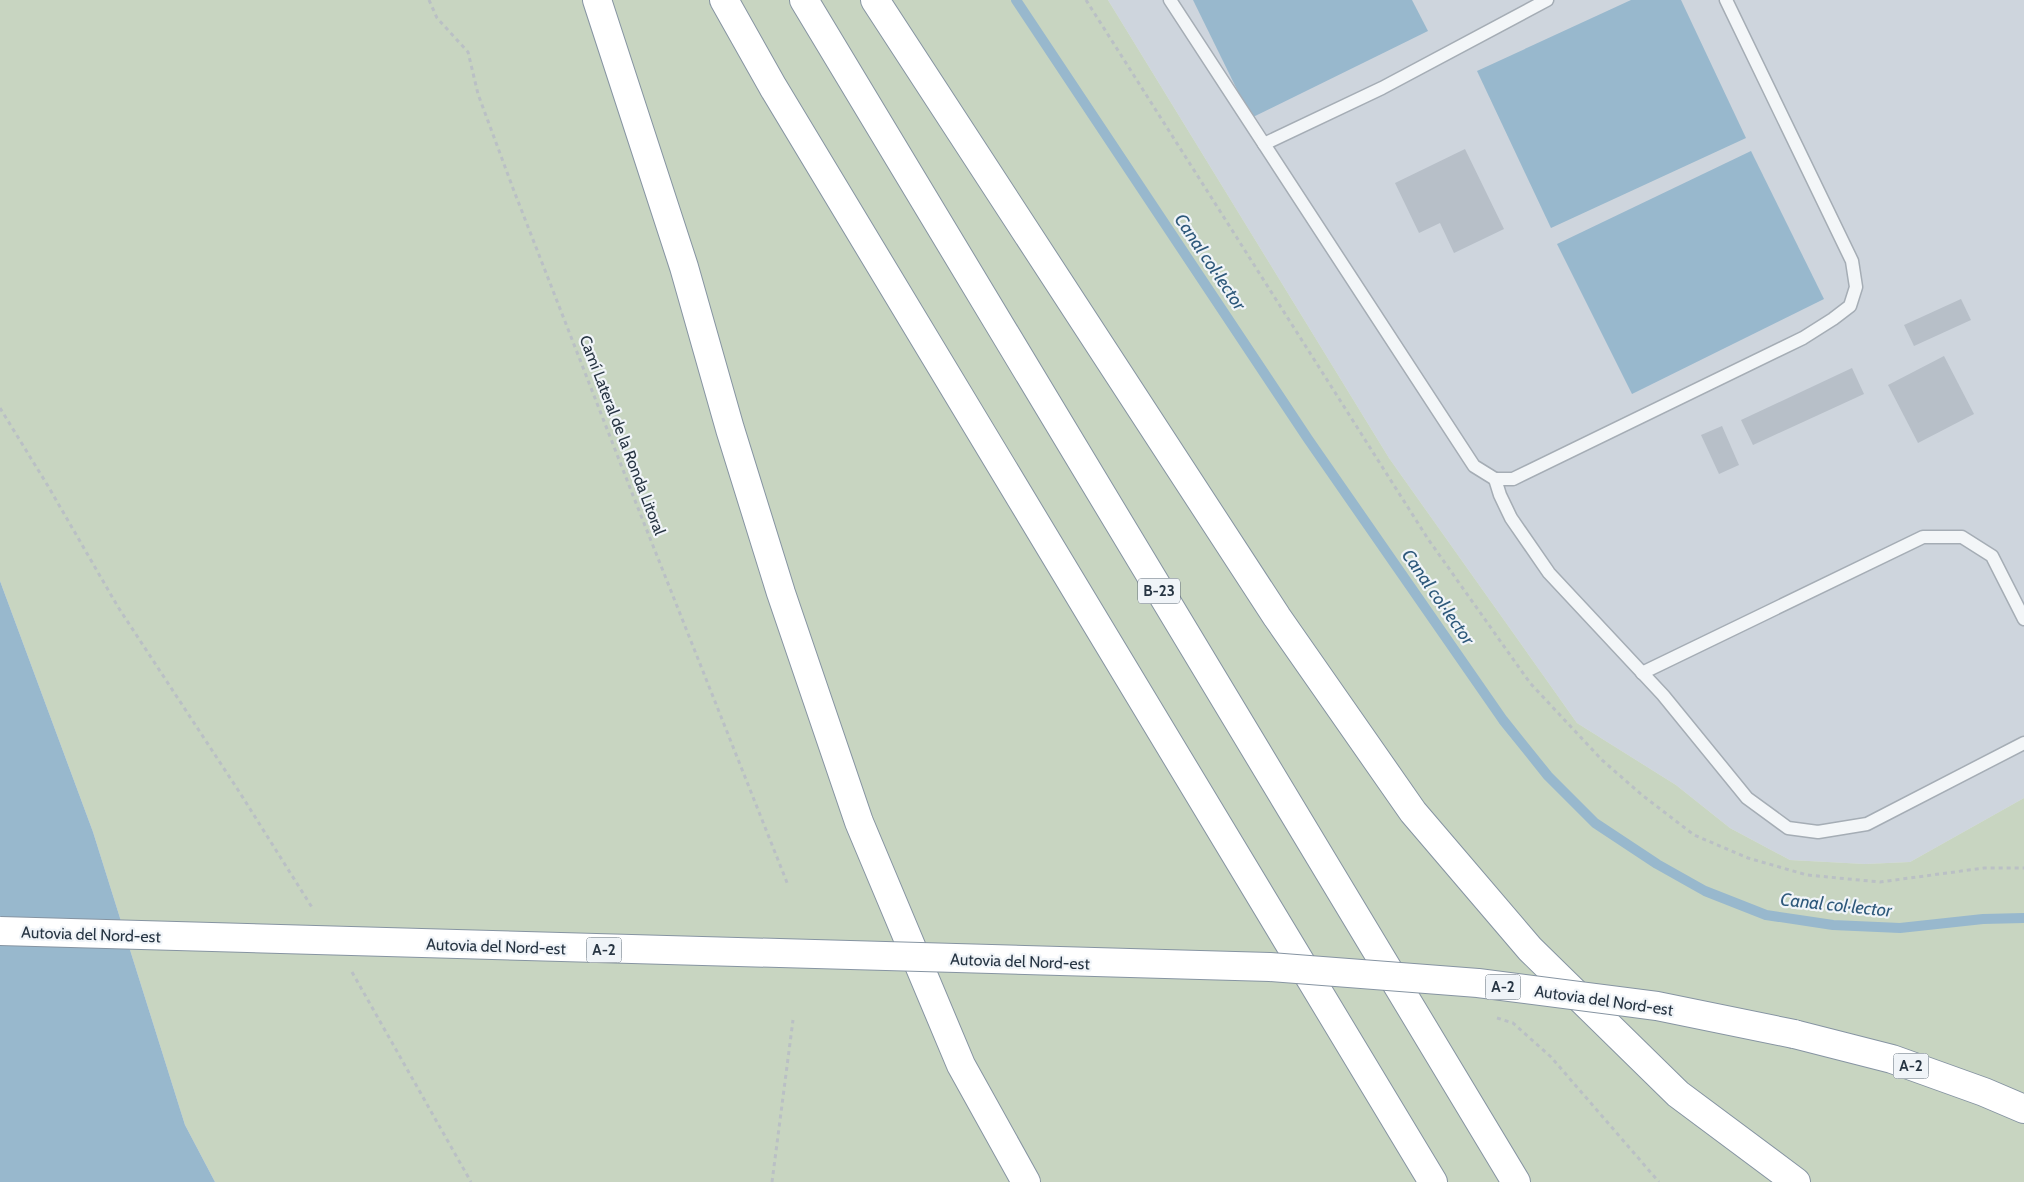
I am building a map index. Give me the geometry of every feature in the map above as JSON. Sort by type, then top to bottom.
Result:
[{"type":"highway","points":[[597,0],[684,267],[730,429],[781,593],[859,822],[961,1065],[1026,1182]]},
{"type":"highway","points":[[724,0],[773,87],[1433,1182]]},
{"type":"highway","name":"B-23","points":[[804,0],[1516,1182]]},
{"type":"highway","points":[[875,0],[1276,617],[1413,812],[1530,949],[1678,1094],[1796,1182]]},
{"type":"highway","name":"Autovia del Nord-est","points":[[0,931],[217,939],[1270,967],[1478,983],[1657,1006],[1794,1034],[1892,1059],[1984,1092],[2024,1109]]},
{"type":"lane","points":[[1170,0],[1474,466],[1495,479],[1513,479],[1803,338],[1850,306],[1856,287],[1852,261],[1726,0]]},
{"type":"lane","points":[[1264,144],[1382,88],[1547,0]]},
{"type":"lane","points":[[1495,479],[1511,518],[1549,573],[1663,695],[1747,798],[1788,828],[1818,832],[1867,824],[2024,743]]},
{"type":"lane","points":[[1642,673],[1923,537],[1962,537],[1992,556],[2024,619]]},
{"type":"path","name":"Camí Lateral de la Ronda Litoral","points":[[429,0],[438,18],[468,52],[478,94],[514,191],[788,884]]},
{"type":"path","points":[[1086,0],[1434,546],[1530,683],[1602,760],[1642,795],[1694,835],[1748,858],[1807,875],[1880,882],[1984,868],[2024,868]]},
{"type":"path","points":[[0,408],[48,486],[118,607],[240,793],[300,890]]},
{"type":"path","points":[[366,993],[471,1182]]},
{"type":"path","points":[[1494,1017],[1513,1023],[1551,1057],[1659,1182]]},
{"type":"path","points":[[772,1182],[793,1020]]},
{"type":"shaded area","points":[[1108,0],[2024,0],[2024,798],[1910,862],[1865,864],[1790,860],[1730,828],[1676,785],[1577,723],[1389,458]]},
{"type":"green space","points":[[0,0],[1108,0],[1389,458],[1577,723],[1676,785],[1730,828],[1790,860],[1865,864],[1910,862],[2024,798],[2024,1182],[215,1182],[185,1125],[93,832],[0,581]]},
{"type":"water","points":[[1193,0],[1412,0],[1428,31],[1251,118]]},
{"type":"water","points":[[1631,0],[1681,0],[1746,138],[1551,228],[1477,71]]},
{"type":"water","points":[[1751,151],[1824,299],[1632,394],[1557,244]]},
{"type":"water","points":[[0,581],[93,832],[185,1125],[215,1182],[0,1182]]},
{"type":"building","points":[[1465,149],[1504,229],[1454,253],[1440,223],[1419,233],[1395,183]]},
{"type":"building","points":[[1961,299],[1971,320],[1914,346],[1904,325]]},
{"type":"building","points":[[1944,356],[1974,414],[1918,443],[1888,385]]},
{"type":"building","points":[[1852,368],[1864,394],[1753,445],[1741,420]]},
{"type":"building","points":[[1722,426],[1739,465],[1719,474],[1701,435]]},
{"type":"waterway","name":"Canal col·lector","points":[[1016,0],[1308,439],[1503,720],[1548,776],[1595,823],[1657,864],[1705,891],[1766,915],[1833,925],[1900,928],[1983,919],[2024,918]]}]
